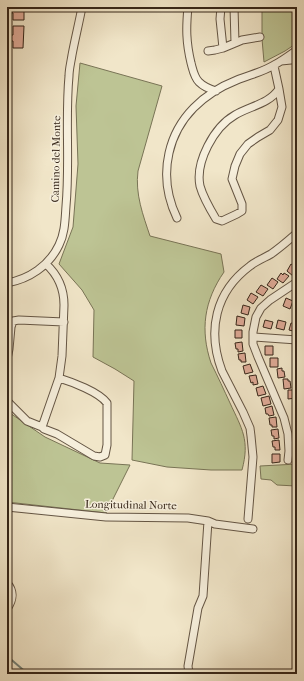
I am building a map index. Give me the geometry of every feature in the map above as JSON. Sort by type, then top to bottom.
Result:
[{"type":"street","name":"Camino del Monte","points":[[7,283],[27,277],[46,264],[56,251],[64,229],[67,194],[67,117],[69,74],[82,7]]},
{"type":"street","points":[[188,7],[186,26],[187,40],[194,74],[203,86],[216,91]]},
{"type":"street","points":[[221,7],[220,19],[222,48]]},
{"type":"street","points":[[234,7],[234,43]]},
{"type":"street","points":[[208,51],[222,48],[242,40],[260,37]]},
{"type":"street","points":[[177,218],[170,202],[167,184],[167,166],[170,148],[177,131],[187,116],[200,102],[216,91],[235,81],[274,66],[297,50]]},
{"type":"street","points":[[281,61],[297,59]]},
{"type":"street","points":[[274,66],[279,89],[282,107],[278,120],[270,130],[248,144],[240,154],[234,166],[232,179],[242,204],[242,211],[222,221],[216,219],[202,192],[200,184],[201,166],[206,149],[215,134],[229,119],[268,100],[276,94],[279,89]]},
{"type":"street","points":[[248,519],[253,457],[250,428],[219,362],[215,340],[216,318],[223,298],[229,287],[238,276],[251,265],[280,247],[297,233]]},
{"type":"street","points":[[42,427],[59,378],[64,322],[63,291],[58,278],[46,264]]},
{"type":"street","points":[[288,460],[288,434],[284,418],[253,344],[253,332],[254,322],[261,308],[270,300],[297,282]]},
{"type":"street","points":[[7,359],[13,321],[64,322]]},
{"type":"street","points":[[254,337],[297,340]]},
{"type":"street","points":[[7,401],[28,421],[57,434],[94,456],[100,457],[105,455],[108,406],[106,401],[76,384],[59,378]]},
{"type":"street","name":"Longitudinal Norte","points":[[7,508],[106,518],[188,518],[208,521],[215,524],[253,529]]},
{"type":"street","points":[[189,674],[188,666],[198,608],[203,596],[208,521]]},
{"type":"street","points":[[7,583],[11,588],[12,602],[7,609]]},
{"type":"green space","points":[[262,7],[297,7],[297,43],[264,62],[262,39]]},
{"type":"green space","points":[[80,63],[162,86],[138,171],[137,180],[140,204],[150,236],[221,254],[224,272],[217,283],[208,305],[205,327],[206,339],[211,363],[244,435],[245,451],[242,470],[211,470],[167,467],[132,460],[134,381],[93,357],[94,310],[82,290],[59,264],[73,227],[78,164],[76,106]]},
{"type":"green space","points":[[7,411],[45,437],[100,463],[130,465],[106,513],[7,502]]},
{"type":"green space","points":[[297,464],[296,486],[277,485],[271,480],[261,479],[260,466]]},
{"type":"building","points":[[12,7],[24,7],[24,20],[13,20]]},
{"type":"building","points":[[13,26],[24,26],[23,48],[13,48],[11,35],[13,35]]},
{"type":"building","points":[[291,264],[297,268],[293,276],[287,271]]},
{"type":"building","points":[[281,273],[289,276],[283,283],[277,279]]},
{"type":"building","points":[[272,278],[278,282],[273,289],[267,285]]},
{"type":"building","points":[[261,285],[268,289],[263,296],[256,292]]},
{"type":"building","points":[[251,293],[258,297],[253,304],[247,300]]},
{"type":"building","points":[[286,298],[293,301],[290,309],[283,306]]},
{"type":"building","points":[[243,305],[250,307],[248,315],[241,313]]},
{"type":"building","points":[[237,316],[245,318],[244,326],[236,325]]},
{"type":"building","points":[[265,320],[273,322],[271,329],[263,327]]},
{"type":"building","points":[[278,320],[286,322],[284,330],[276,328]]},
{"type":"building","points":[[291,323],[297,324],[297,332],[289,330]]},
{"type":"building","points":[[235,330],[242,330],[242,338],[235,338]]},
{"type":"building","points":[[242,342],[243,351],[238,352],[235,343]]},
{"type":"building","points":[[265,346],[273,346],[273,355],[265,355]]},
{"type":"building","points":[[245,353],[246,362],[241,362],[238,354]]},
{"type":"building","points":[[270,358],[278,358],[278,367],[270,367]]},
{"type":"building","points":[[250,364],[253,372],[245,374],[243,366]]},
{"type":"building","points":[[282,368],[285,377],[278,378],[277,369]]},
{"type":"building","points":[[256,375],[258,384],[253,385],[253,382],[251,383],[249,376]]},
{"type":"building","points":[[283,379],[288,379],[288,381],[290,381],[291,388],[284,389]]},
{"type":"building","points":[[263,386],[266,394],[258,396],[256,388]]},
{"type":"building","points":[[288,390],[296,390],[296,398],[288,399]]},
{"type":"building","points":[[269,396],[271,404],[263,406],[261,398]]},
{"type":"building","points":[[272,406],[274,415],[269,416],[266,414],[265,408]]},
{"type":"building","points":[[276,417],[277,427],[272,427],[272,425],[270,425],[269,418]]},
{"type":"building","points":[[278,429],[279,438],[274,439],[271,430]]},
{"type":"building","points":[[279,440],[280,450],[275,450],[272,441]]},
{"type":"building","points":[[272,454],[280,454],[280,462],[272,463]]},
{"type":"waterway","points":[[7,656],[28,674]]}]
